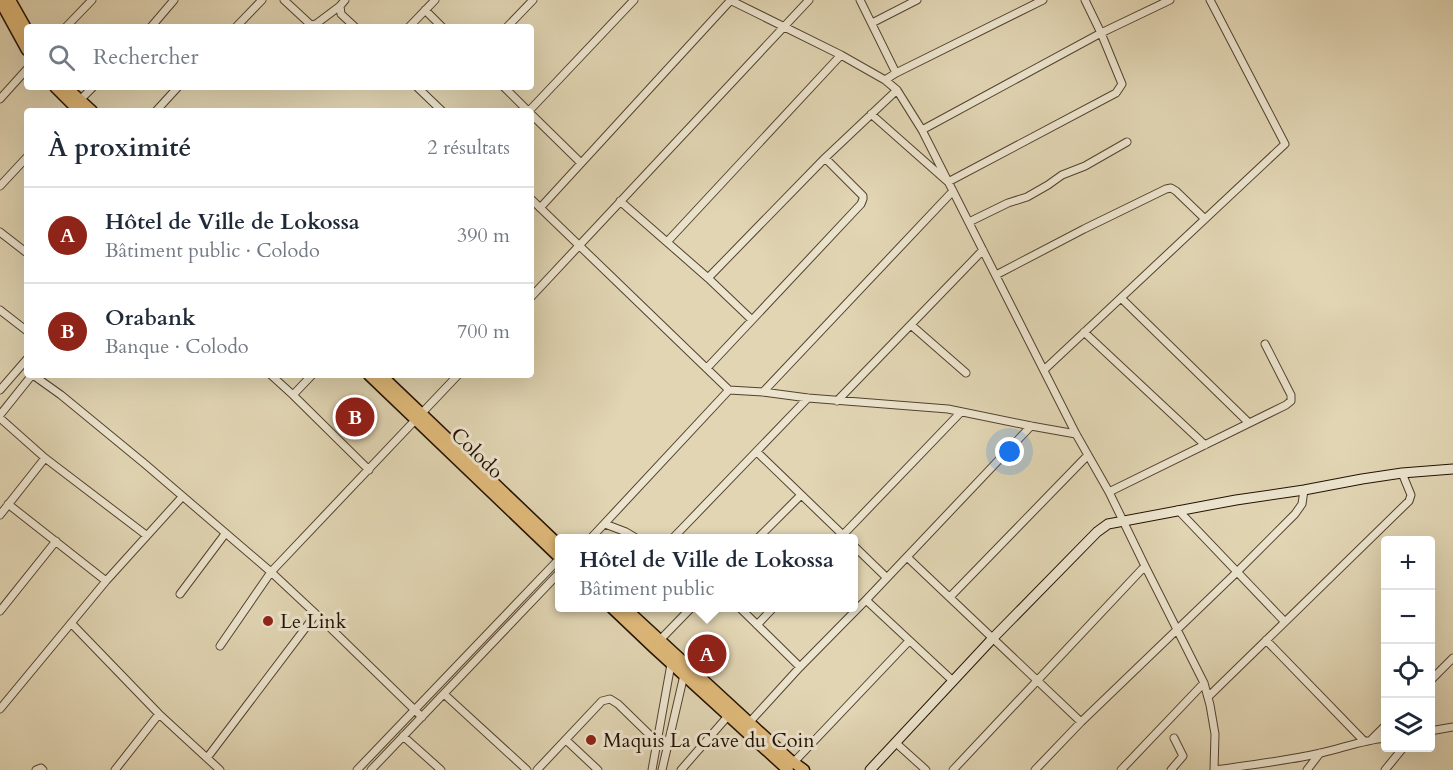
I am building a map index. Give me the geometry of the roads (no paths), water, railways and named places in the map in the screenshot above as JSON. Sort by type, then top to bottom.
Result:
[{"type":"main road","points":[[10,0],[24,25]]},
{"type":"main road","points":[[0,1],[24,45]]},
{"type":"main road","points":[[58,90],[75,107]]},
{"type":"main road","points":[[67,90],[75,107]]},
{"type":"main road","name":"Colodo","points":[[373,378],[419,416],[555,541]]},
{"type":"main road","name":"Colodo","points":[[384,378],[555,553]]},
{"type":"main road","points":[[870,770],[993,638],[1102,527],[1178,510],[1362,479],[1453,469]]},
{"type":"main road","points":[[617,612],[656,644],[791,766],[804,770]]},
{"type":"main road","points":[[628,612],[671,663],[728,716],[746,725]]},
{"type":"street","points":[[69,24],[92,0]]},
{"type":"street","points":[[154,24],[174,0]]},
{"type":"street","points":[[239,24],[262,0]]},
{"type":"street","points":[[284,0],[310,24]]},
{"type":"street","points":[[412,24],[435,0]]},
{"type":"street","points":[[510,24],[533,0]]},
{"type":"street","points":[[534,108],[634,0]]},
{"type":"street","points":[[540,208],[731,0],[885,80],[897,90],[922,130],[1204,683],[1215,734],[1214,770],[1262,764],[1381,739]]},
{"type":"street","points":[[534,292],[809,0]]},
{"type":"street","points":[[860,0],[896,73]]},
{"type":"street","points":[[872,23],[917,0]]},
{"type":"street","points":[[885,80],[1043,0]]},
{"type":"street","points":[[948,182],[1116,93],[1122,84],[1085,0]]},
{"type":"street","points":[[922,130],[1101,33],[1170,0]]},
{"type":"street","points":[[1044,370],[1285,144],[1210,0]]},
{"type":"street","points":[[316,24],[343,3]]},
{"type":"street","points":[[343,3],[341,14],[352,24]]},
{"type":"street","points":[[425,10],[439,24]]},
{"type":"street","points":[[668,242],[841,56]]},
{"type":"street","points":[[0,99],[24,72]]},
{"type":"street","points":[[75,107],[90,90]]},
{"type":"street","points":[[159,108],[175,90]]},
{"type":"street","points":[[420,90],[439,108]]},
{"type":"street","points":[[507,90],[526,108]]},
{"type":"street","points":[[708,278],[825,158],[897,90]]},
{"type":"street","points":[[871,114],[948,182]]},
{"type":"street","points":[[534,116],[582,163]]},
{"type":"street","points":[[969,222],[1008,203],[1027,197],[1062,175],[1085,166],[1127,142]]},
{"type":"street","points":[[707,368],[861,204],[863,196],[825,158]]},
{"type":"street","points":[[0,186],[24,160]]},
{"type":"street","points":[[996,275],[1166,189],[1171,188],[1176,191],[1205,219]]},
{"type":"street","points":[[763,392],[953,191]]},
{"type":"street","points":[[620,201],[752,320]]},
{"type":"street","points":[[534,202],[729,390],[948,409],[1076,434]]},
{"type":"street","points":[[0,232],[24,251]]},
{"type":"street","points":[[837,401],[983,250]]},
{"type":"street","points":[[1121,298],[1249,423]]},
{"type":"street","points":[[0,310],[24,329]]},
{"type":"street","points":[[910,325],[966,373]]},
{"type":"street","points":[[1084,332],[1205,445]]},
{"type":"street","points":[[1108,492],[1291,401],[1291,395],[1265,344]]},
{"type":"street","points":[[0,390],[24,365]]},
{"type":"street","points":[[30,378],[0,416],[45,458],[146,536]]},
{"type":"street","points":[[36,378],[61,395],[145,464],[271,572],[422,717]]},
{"type":"street","points":[[274,378],[369,470]]},
{"type":"street","points":[[293,395],[309,378]]},
{"type":"street","points":[[220,646],[271,572],[455,378]]},
{"type":"street","points":[[595,534],[729,390]]},
{"type":"street","points":[[677,534],[808,398]]},
{"type":"street","points":[[847,534],[961,412]]},
{"type":"street","points":[[858,608],[1031,426]]},
{"type":"street","points":[[757,452],[839,534]]},
{"type":"street","points":[[950,597],[1089,455]]},
{"type":"street","points":[[0,515],[45,458]]},
{"type":"street","points":[[1208,697],[1409,501],[1411,495],[1402,473]]},
{"type":"street","points":[[1035,770],[1299,509],[1304,490]]},
{"type":"street","points":[[762,534],[801,495]]},
{"type":"street","points":[[0,709],[106,581],[182,496]]},
{"type":"street","points":[[8,504],[106,581]]},
{"type":"street","points":[[1178,510],[1284,621]]},
{"type":"street","points":[[604,524],[629,534]]},
{"type":"street","points":[[180,594],[225,534]]},
{"type":"street","points":[[0,611],[56,542]]},
{"type":"street","points":[[858,550],[886,578]]},
{"type":"street","points":[[907,557],[1081,722]]},
{"type":"street","points":[[357,770],[555,563]]},
{"type":"street","points":[[952,770],[1144,566]]},
{"type":"street","points":[[371,770],[555,577]]},
{"type":"street","points":[[866,600],[953,681]]},
{"type":"street","points":[[656,644],[688,612]]},
{"type":"street","points":[[744,612],[800,667]]},
{"type":"street","points":[[757,625],[769,612]]},
{"type":"street","points":[[746,725],[854,612]]},
{"type":"street","points":[[207,758],[316,614]]},
{"type":"street","points":[[71,623],[159,714],[220,770]]},
{"type":"street","points":[[1266,640],[1368,740]]},
{"type":"street","points":[[791,766],[909,641]]},
{"type":"street","points":[[1435,677],[1453,658]]},
{"type":"street","points":[[652,770],[671,663]]},
{"type":"street","points":[[662,770],[684,675]]},
{"type":"street","points":[[1121,770],[1204,683]]},
{"type":"street","points":[[444,694],[527,770]]},
{"type":"street","points":[[537,770],[602,701],[610,699],[657,742]]},
{"type":"street","points":[[115,770],[159,714]]},
{"type":"street","points":[[681,770],[728,716]]},
{"type":"street","points":[[1435,730],[1453,727]]},
{"type":"street","points":[[1368,740],[1381,728]]},
{"type":"street","points":[[404,736],[441,770]]},
{"type":"street","points":[[1171,770],[1183,756],[1174,738]]},
{"type":"street","points":[[566,740],[598,770]]},
{"type":"street","points":[[896,743],[926,770]]},
{"type":"street","points":[[1385,770],[1399,752]]},
{"type":"street","points":[[1307,770],[1320,753]]},
{"type":"street","points":[[36,770],[42,768],[43,770]]},
{"type":"place","name":"Orabank","points":[[355,417]]},
{"type":"place","name":"Le Link","points":[[268,621]]},
{"type":"place","name":"Hôtel de Ville de Lokossa","points":[[707,654]]},
{"type":"place","name":"Maquis La Cave du Coin","points":[[591,740]]}]
